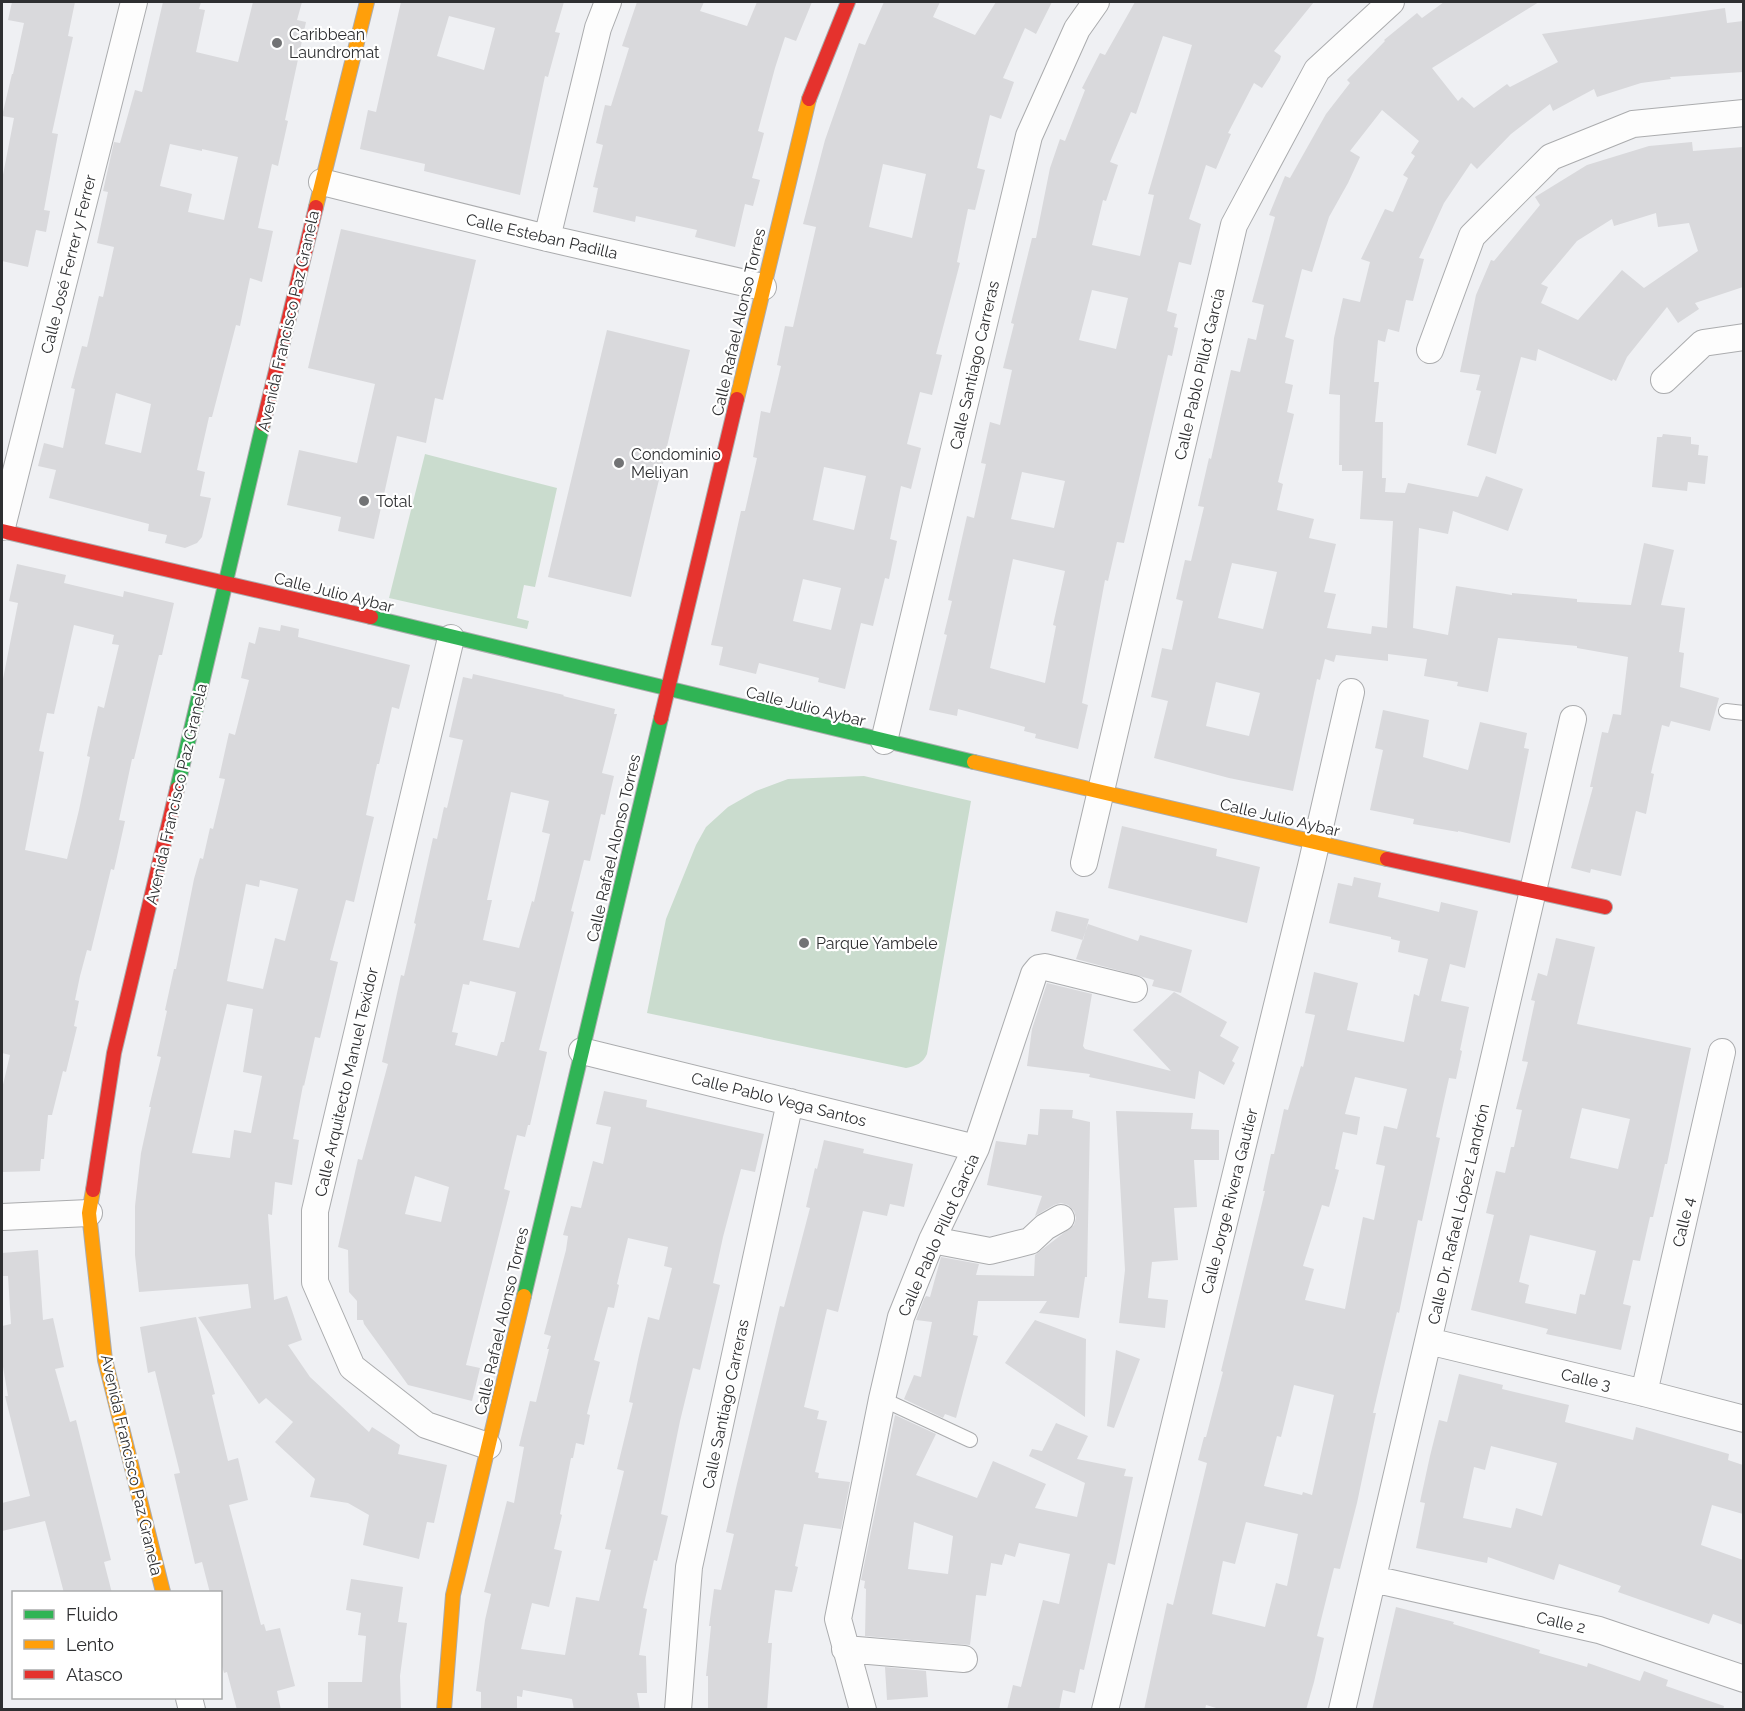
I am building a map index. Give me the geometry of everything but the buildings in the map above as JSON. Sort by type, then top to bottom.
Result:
[{"type":"street","name":"Calle José Ferrer y Ferrer","points":[[2,529],[134,2]]},
{"type":"street","name":"Avenida Francisco Paz Granela","points":[[163,1591],[105,1360],[90,1213],[114,1053],[321,182],[367,2]]},
{"type":"street","points":[[547,238],[598,28],[608,2]]},
{"type":"street","name":"Calle Rafael Alonso Torres","points":[[444,1710],[453,1595],[667,689],[808,101],[848,2]]},
{"type":"street","name":"Calle Santiago Carreras","points":[[884,741],[1029,136],[1077,28],[1096,2]]},
{"type":"street","name":"Calle Pablo Pillot García","points":[[1084,863],[1234,225],[1317,70],[1391,2]]},
{"type":"street","points":[[1430,350],[1472,236],[1551,157],[1633,124],[1743,113]]},
{"type":"street","name":"Calle Esteban Padilla","points":[[321,182],[547,238],[763,287]]},
{"type":"street","points":[[1664,380],[1703,343],[1743,337]]},
{"type":"street","name":"Calle Julio Aybar","points":[[2,529],[884,741],[1605,907]]},
{"type":"street","name":"Calle Arquitecto Manuel Texidor","points":[[451,638],[315,1211],[315,1282],[352,1367],[426,1425],[488,1446]]},
{"type":"street","name":"Calle Jorge Rivera Gautier","points":[[1105,1710],[1317,842],[1351,692]]},
{"type":"street","name":"Calle Dr. Rafael López Landrón","points":[[1342,1710],[1573,719]]},
{"type":"street","name":"Calle Pablo Pillot García","points":[[863,1710],[838,1619],[882,1399],[901,1317],[932,1240],[976,1148],[1034,974],[1039,968],[1046,967],[1134,989]]},
{"type":"street","name":"Calle Pablo Vega Santos","points":[[582,1051],[976,1148]]},
{"type":"street","name":"Calle 4","points":[[1644,1393],[1722,1052]]},
{"type":"street","name":"Calle Santiago Carreras","points":[[678,1710],[689,1567],[790,1102]]},
{"type":"street","points":[[2,1217],[90,1213]]},
{"type":"street","points":[[932,1240],[990,1251],[1030,1241],[1045,1227],[1061,1218]]},
{"type":"street","name":"Calle 3","points":[[1428,1341],[1743,1419]]},
{"type":"street","name":"Calle 2","points":[[1373,1579],[1599,1630],[1743,1679]]},
{"type":"street","points":[[845,1648],[964,1659]]},
{"type":"lane","points":[[1726,711],[1743,712]]},
{"type":"lane","points":[[882,1399],[970,1440]]},
{"type":"green space","points":[[425,454],[557,488],[535,587],[524,585],[517,618],[529,621],[527,629],[389,598]]},
{"type":"green space","name":"Parque Yambele","points":[[864,776],[971,801],[927,1054],[923,1060],[906,1068],[647,1013],[666,919],[696,845],[706,827],[728,807],[756,791],[788,779]]},
{"type":"traffic: fast","points":[[177,789],[263,424]]},
{"type":"traffic: fast","points":[[371,617],[974,762]]},
{"type":"traffic: fast","points":[[524,1296],[661,718]]},
{"type":"traffic: slow","points":[[316,207],[367,2]]},
{"type":"traffic: slow","points":[[737,399],[809,99]]},
{"type":"traffic: slow","points":[[974,762],[1387,859]]},
{"type":"traffic: slow","points":[[93,1190],[89,1213],[105,1360],[163,1591]]},
{"type":"traffic: slow","points":[[444,1710],[453,1595],[524,1296]]},
{"type":"traffic: jam","points":[[809,99],[848,2]]},
{"type":"traffic: jam","points":[[263,424],[316,207]]},
{"type":"traffic: jam","points":[[661,718],[737,399]]},
{"type":"traffic: jam","points":[[2,531],[371,617]]},
{"type":"traffic: jam","points":[[93,1190],[114,1053],[177,789]]},
{"type":"traffic: jam","points":[[1387,859],[1605,907]]},
{"type":"place","name":"Caribbean Laundromat","points":[[277,43]]},
{"type":"place","name":"Condominio Meliyan","points":[[619,463]]},
{"type":"place","name":"Total","points":[[364,501]]},
{"type":"place","name":"Parque Yambele","points":[[804,943]]}]
